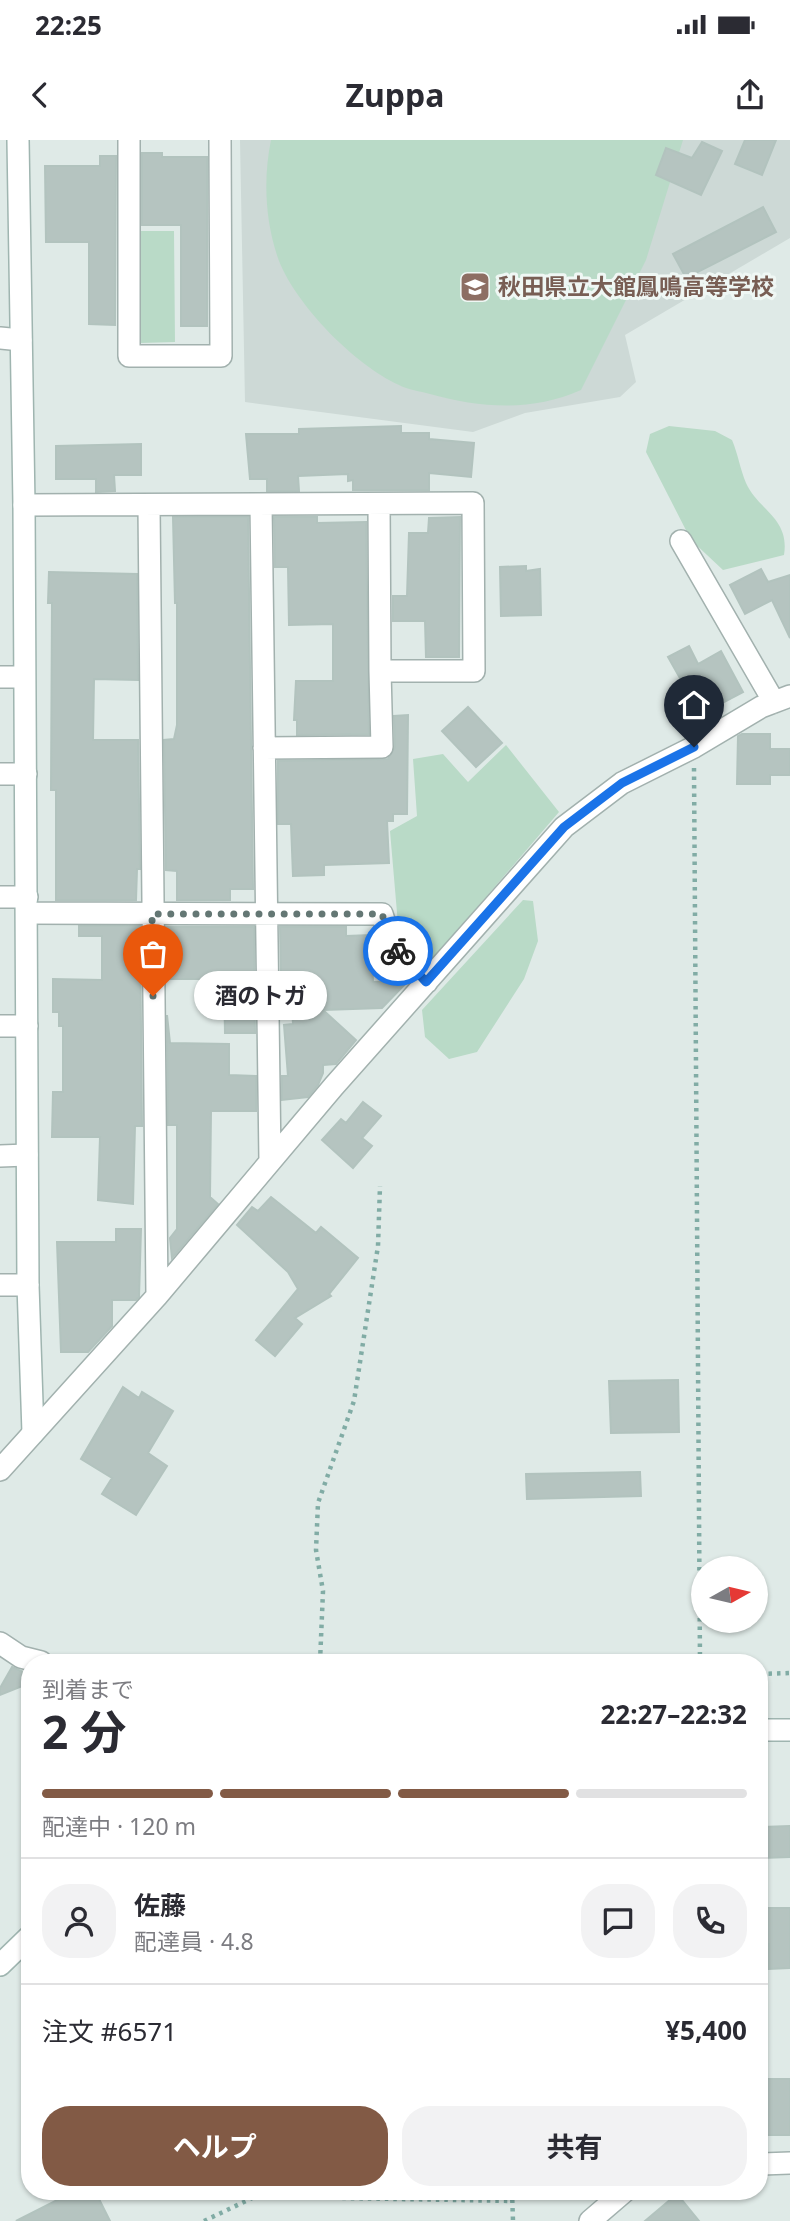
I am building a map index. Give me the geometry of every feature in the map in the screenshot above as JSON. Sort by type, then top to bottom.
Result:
[{"type":"street","points":[[18,140],[11,339],[24,505],[28,1285],[33,1433]]},
{"type":"street","points":[[129,140],[130,356],[221,356],[220,140]]},
{"type":"street","points":[[24,505],[149,507],[473,503],[474,671],[380,671]]},
{"type":"street","points":[[264,748],[382,747],[379,504]]},
{"type":"street","points":[[261,505],[270,1161]]},
{"type":"street","points":[[149,507],[157,1296]]},
{"type":"street","points":[[0,1470],[157,1296],[270,1161],[564,827],[622,783],[782,699],[681,541]]},
{"type":"street","points":[[0,677],[24,677]]},
{"type":"street","points":[[0,774],[26,774]]},
{"type":"street","points":[[0,897],[27,905],[152,914],[382,914],[392,944],[426,982]]},
{"type":"street","points":[[0,1026],[27,1026]]},
{"type":"street","points":[[0,1156],[27,1155]]},
{"type":"street","points":[[0,1285],[28,1285]]},
{"type":"street","points":[[0,1643],[21,1657]]},
{"type":"street","points":[[768,1730],[790,1730]]},
{"type":"street","points":[[0,1965],[21,1945]]},
{"type":"street","points":[[768,2164],[790,2164]]},
{"type":"street","points":[[590,2221],[614,2200]]},
{"type":"path","points":[[694,747],[700,1654]]},
{"type":"path","points":[[320,1654],[323,1591],[316,1550],[318,1503],[354,1401],[378,1246],[380,1186]]},
{"type":"path","points":[[768,1674],[790,1673]]},
{"type":"path","points":[[204,2221],[248,2200]]},
{"type":"path","points":[[469,2200],[512,2201],[513,2221]]},
{"type":"shaded area","name":"秋田県立大館鳳鳴高等学校","points":[[240,140],[790,140],[790,238],[625,335],[636,382],[620,397],[525,413],[473,432],[245,402]]},
{"type":"green space","name":"秋田県立大館鳳鳴高等学校","points":[[271,140],[683,140],[646,260],[581,390],[525,405],[487,405],[403,387],[364,364],[313,315],[288,278],[274,246],[267,200]]},
{"type":"green space","points":[[140,231],[174,231],[175,342],[140,343]]},
{"type":"green space","points":[[669,426],[715,431],[732,440],[746,483],[778,523],[785,542],[784,555],[723,570],[691,540],[646,452],[650,434]]},
{"type":"green space","points":[[506,745],[559,812],[426,967],[399,936],[390,831],[417,816],[413,759],[443,754],[468,782]]},
{"type":"green space","points":[[523,900],[533,901],[538,941],[524,979],[477,1052],[449,1059],[425,1037],[422,1010]]},
{"type":"building","points":[[745,140],[776,140],[762,175],[735,164]]},
{"type":"building","points":[[702,142],[722,151],[701,195],[656,175],[666,148],[692,158]]},
{"type":"building","points":[[142,153],[162,153],[162,157],[207,157],[207,326],[181,326],[181,225],[142,225]]},
{"type":"building","points":[[100,156],[116,156],[115,325],[89,324],[89,242],[46,242],[45,166],[100,166]]},
{"type":"building","points":[[763,207],[776,232],[686,278],[673,254]]},
{"type":"building","points":[[401,426],[401,433],[429,433],[429,439],[474,443],[471,477],[429,473],[429,490],[353,490],[353,480],[348,481],[348,474],[298,476],[299,491],[267,491],[267,479],[250,479],[246,434],[299,434],[299,429]]},
{"type":"building","points":[[141,444],[141,475],[114,475],[115,491],[96,492],[96,479],[56,479],[56,446]]},
{"type":"building","points":[[173,517],[248,517],[253,889],[230,889],[230,900],[177,900],[177,871],[166,870],[164,740],[174,739],[177,725],[177,603]]},
{"type":"building","points":[[274,517],[317,517],[317,523],[366,522],[369,734],[297,735],[297,720],[294,720],[296,681],[333,681],[333,624],[289,625],[288,567],[275,567]]},
{"type":"building","points":[[460,517],[459,657],[426,657],[425,621],[393,621],[393,596],[407,596],[409,533],[428,533],[429,518]]},
{"type":"building","points":[[526,566],[526,571],[540,569],[541,615],[501,616],[500,567]]},
{"type":"building","points":[[761,569],[768,582],[790,575],[790,638],[772,600],[745,614],[730,585]]},
{"type":"building","points":[[49,572],[137,574],[138,680],[94,679],[93,740],[138,740],[140,869],[137,869],[136,900],[56,900],[56,790],[51,790],[52,603],[48,603]]},
{"type":"building","points":[[689,646],[698,664],[721,651],[743,692],[711,709],[699,688],[689,694],[668,657]]},
{"type":"building","points":[[468,707],[502,743],[476,767],[442,731]]},
{"type":"building","points":[[408,715],[407,814],[393,814],[393,821],[387,821],[389,863],[324,865],[324,875],[293,876],[291,824],[278,824],[278,761],[388,759],[395,747],[394,716]]},
{"type":"building","points":[[770,734],[770,749],[790,749],[790,775],[770,775],[770,784],[737,784],[738,736]]},
{"type":"building","points":[[79,926],[140,926],[142,1126],[135,1126],[133,1204],[98,1200],[100,1137],[52,1137],[53,1092],[63,1092],[63,1026],[59,1026],[59,1012],[53,1012],[53,979],[102,980],[102,936],[79,936]]},
{"type":"building","points":[[166,927],[254,927],[255,1033],[225,1033],[224,979],[167,979]]},
{"type":"building","points":[[280,927],[346,927],[346,936],[371,935],[373,982],[408,981],[382,1008],[323,1010],[356,1040],[336,1064],[323,1065],[318,1085],[308,1097],[282,1100],[282,1076],[288,1076],[284,1025],[293,1024],[290,976],[281,976]]},
{"type":"building","points":[[167,1015],[170,1043],[229,1044],[229,1075],[256,1076],[256,1111],[211,1111],[210,1197],[218,1204],[172,1258],[170,1238],[177,1229],[177,1125],[168,1125]]},
{"type":"building","points":[[363,1102],[381,1116],[362,1138],[372,1146],[353,1168],[322,1140],[341,1119],[346,1123]]},
{"type":"building","points":[[271,1197],[316,1233],[321,1227],[358,1258],[329,1294],[331,1296],[295,1318],[302,1324],[275,1356],[256,1340],[298,1289],[288,1272],[237,1225],[252,1207],[258,1211]]},
{"type":"building","points":[[116,1229],[141,1229],[139,1297],[136,1300],[112,1300],[112,1326],[88,1352],[61,1352],[57,1242],[116,1242]]},
{"type":"building","points":[[678,1380],[679,1432],[611,1433],[609,1381]]},
{"type":"building","points":[[123,1387],[139,1398],[142,1392],[173,1411],[148,1453],[167,1466],[136,1515],[102,1494],[112,1478],[81,1459]]},
{"type":"building","points":[[640,1472],[641,1496],[527,1499],[526,1474]]},
{"type":"building","points":[[12,1667],[21,1671],[21,1687],[0,1695],[0,1688]]},
{"type":"building","points":[[790,1826],[790,1857],[768,1858],[768,1827]]},
{"type":"building","points":[[768,1908],[790,1908],[790,1968],[769,1969]]},
{"type":"building","points":[[768,2079],[790,2079],[790,2135],[768,2135]]},
{"type":"building","points":[[57,2200],[100,2200],[110,2221],[16,2221]]},
{"type":"building","points":[[670,2200],[682,2200],[699,2221],[645,2221]]},
{"type":"way so far","points":[[153,996],[152,914],[382,914],[392,944],[398,951]]},
{"type":"place","name":"秋田県立大館鳳鳴高等学校","points":[[475,287]]},
{"type":"place","name":"酒のトガ","points":[[153,996]]},
{"type":"route","points":[[398,951],[426,982],[564,827],[622,783],[694,747]]}]
